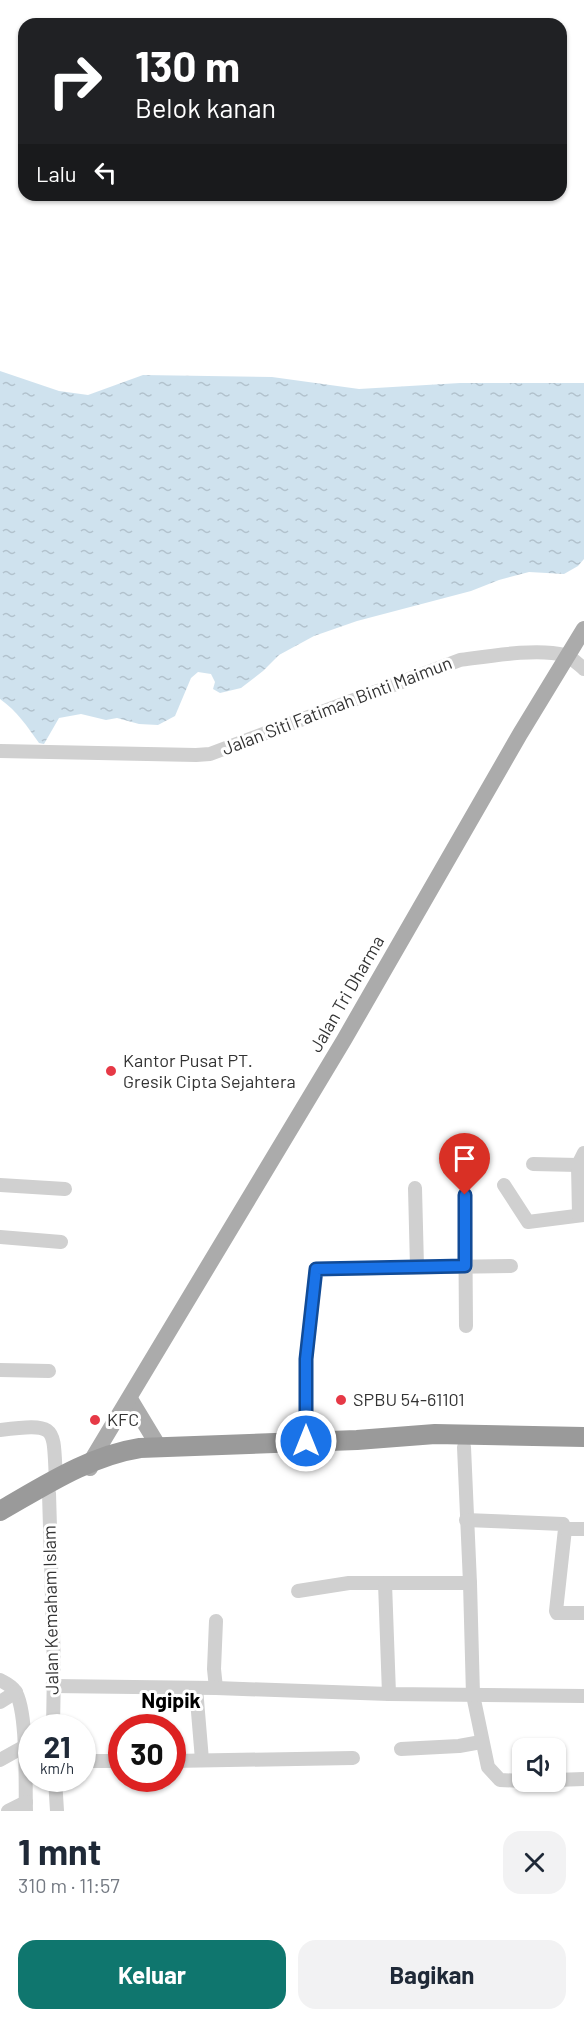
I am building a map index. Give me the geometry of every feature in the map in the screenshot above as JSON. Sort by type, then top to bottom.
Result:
[{"type":"highway","points":[[0,1520],[90,1466],[128,1461],[161,1451],[435,1434],[584,1437]]},
{"type":"highway","points":[[161,1451],[584,1447]]},
{"type":"highway","points":[[0,1511],[52,1487]]},
{"type":"main road","name":"Jalan Tri Dharma","points":[[90,1466],[344,1040],[584,629]]},
{"type":"main road","points":[[130,1399],[161,1451]]},
{"type":"street","name":"Jalan Siti Fatimah Binti Maimun","points":[[0,751],[196,756],[210,754],[460,660],[498,654],[544,653],[567,656]]},
{"type":"street","points":[[567,656],[584,669]]},
{"type":"street","points":[[504,1185],[530,1222],[581,1215],[581,1159],[532,1164]]},
{"type":"street","points":[[0,1185],[64,1189]]},
{"type":"street","points":[[415,1188],[417,1267]]},
{"type":"street","points":[[465,1195],[466,1326]]},
{"type":"street","points":[[0,1237],[61,1242]]},
{"type":"street","points":[[306,1441],[306,1359],[316,1269],[511,1266]]},
{"type":"street","points":[[0,1370],[49,1371]]},
{"type":"street","name":"Jalan Kemaham Islam","points":[[0,1430],[41,1427],[47,1429],[53,1437],[53,1714]]},
{"type":"street","points":[[464,1447],[473,1695],[488,1767],[501,1780],[512,1781]]},
{"type":"street","points":[[466,1520],[562,1523],[565,1529],[556,1611],[584,1613]]},
{"type":"street","points":[[565,1529],[584,1529]]},
{"type":"street","points":[[298,1591],[349,1583],[470,1583]]},
{"type":"street","points":[[385,1583],[389,1694]]},
{"type":"street","points":[[216,1621],[214,1669],[216,1688]]},
{"type":"street","points":[[0,1680],[16,1692],[21,1714]]},
{"type":"street","points":[[52,1686],[584,1696]]},
{"type":"street","points":[[196,1688],[202,1760]]},
{"type":"street","points":[[0,1702],[16,1692]]},
{"type":"street","points":[[401,1749],[459,1746],[481,1742]]},
{"type":"street","points":[[0,1760],[18,1750]]},
{"type":"street","points":[[186,1761],[353,1758]]},
{"type":"street","points":[[566,1780],[584,1779]]},
{"type":"street","points":[[56,1792],[57,1811]]},
{"type":"street","points":[[8,1811],[26,1806]]},
{"type":"water","points":[[0,371],[59,391],[88,395],[143,375],[272,377],[359,389],[460,383],[584,383],[584,559],[578,566],[564,574],[529,572],[471,591],[357,621],[314,636],[279,655],[241,688],[220,693],[213,689],[215,682],[211,674],[198,672],[191,678],[175,716],[158,725],[139,724],[117,718],[106,720],[81,714],[59,718],[44,744],[39,743],[17,714],[0,699]]},
{"type":"place","name":"Kantor Pusat PT. Gresik Cipta Sejahtera","points":[[111,1071]]},
{"type":"place","name":"SPBU 54-61101","points":[[341,1400]]},
{"type":"place","name":"KFC","points":[[95,1420]]},
{"type":"district","name":"Ngipik","points":[[171,1701]]},
{"type":"route","points":[[306,1441],[306,1359],[315,1270],[338,1267],[465,1266],[465,1195]]}]
